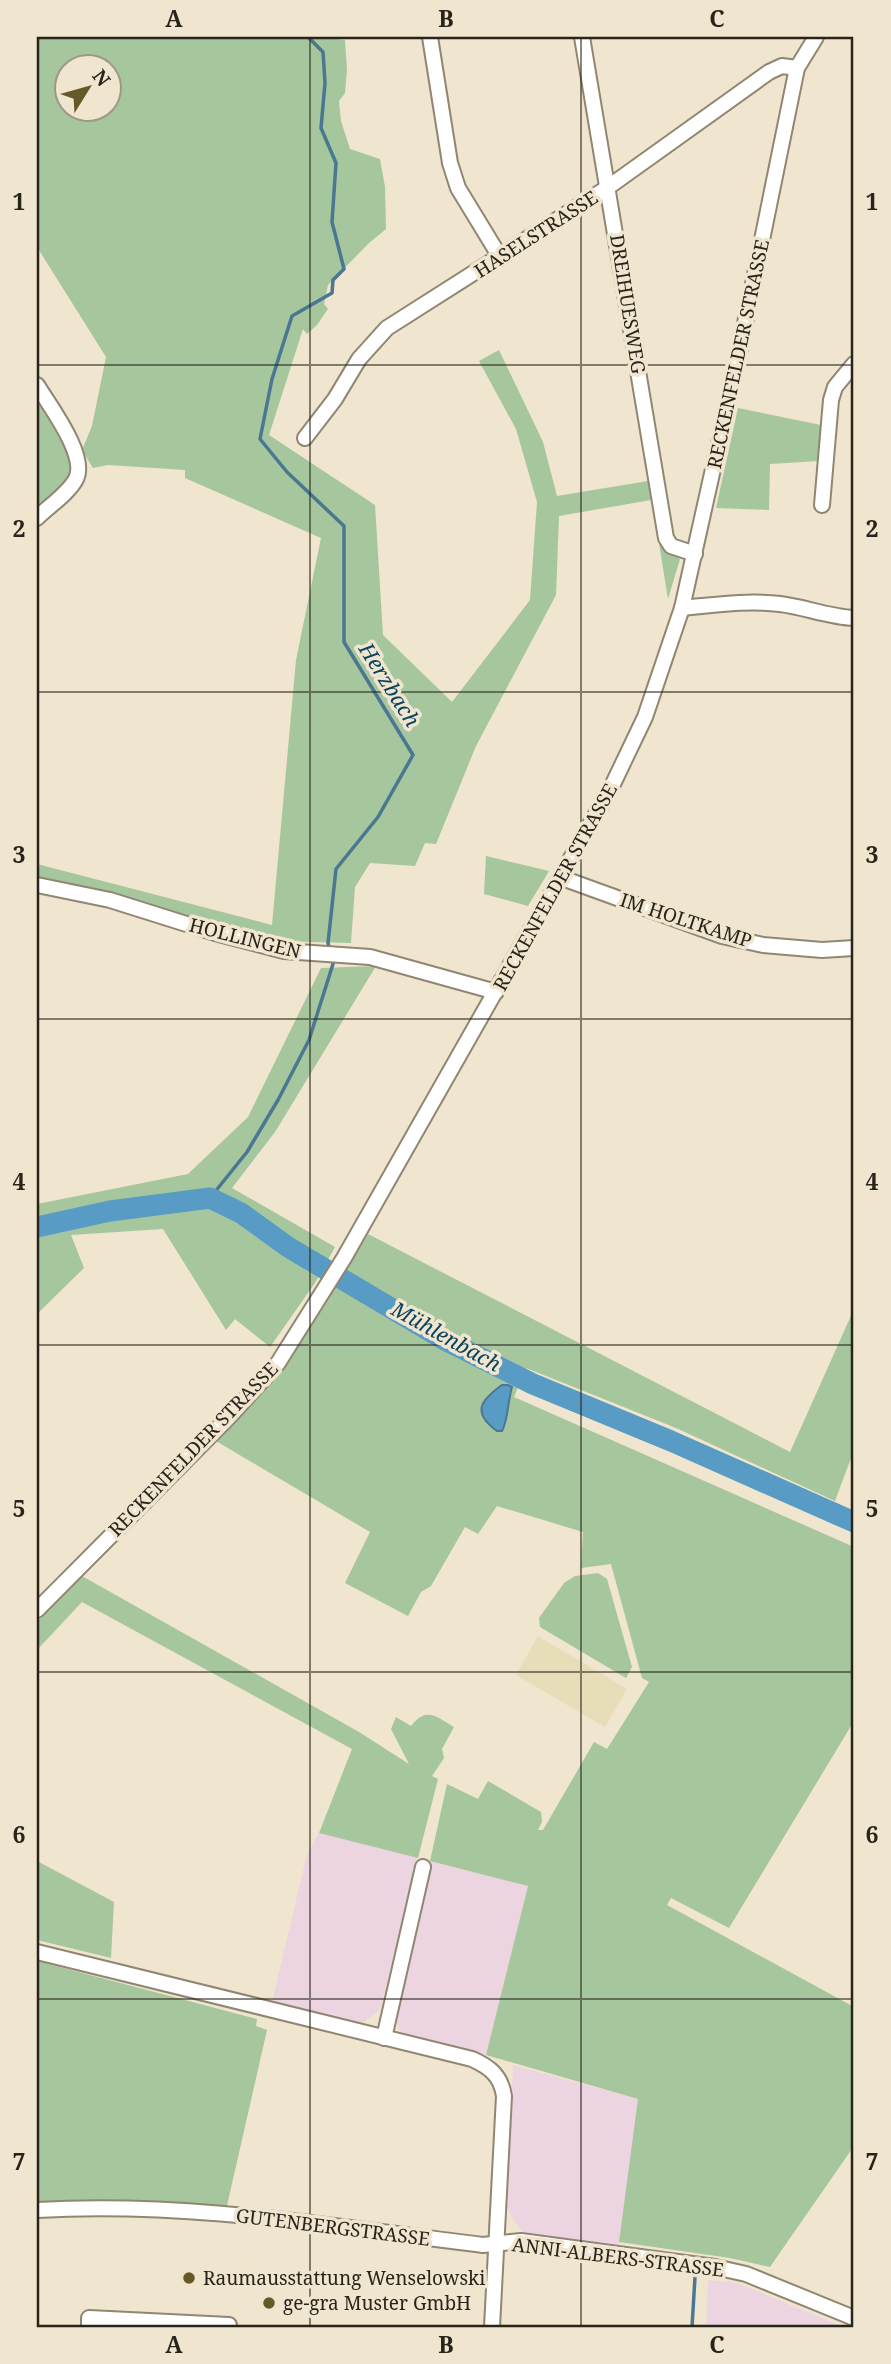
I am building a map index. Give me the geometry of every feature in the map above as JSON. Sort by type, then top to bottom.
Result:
[{"type":"street","points":[[430,37],[450,163],[458,188],[500,257]]},
{"type":"street","name":"DREIHUESWEG","points":[[582,37],[666,538],[671,546],[695,554]]},
{"type":"street","name":"RECKENFELDER STRASSE","points":[[37,1610],[253,1392],[278,1363],[344,1258],[612,786],[645,717],[682,608],[797,68],[816,37]]},
{"type":"street","name":"HASELSTRASSE","points":[[305,438],[335,399],[359,359],[387,328],[607,188],[769,72],[782,66],[797,68]]},
{"type":"street","points":[[822,505],[831,400],[835,387],[854,364]]},
{"type":"street","points":[[37,385],[70,440],[78,460],[78,477],[37,518]]},
{"type":"street","points":[[682,608],[730,603],[769,603],[854,618]]},
{"type":"street","name":"IM HOLTKAMP","points":[[562,878],[722,936],[763,945],[822,950],[854,948]]},
{"type":"street","name":"HOLLINGEN","points":[[37,885],[110,900],[215,933],[284,951],[370,957],[496,992]]},
{"type":"street","points":[[384,2038],[423,1867]]},
{"type":"street","name":"ANNI-ALBERS-STRASSE","points":[[37,1952],[472,2059],[487,2065],[503,2085],[504,2096],[497,2243],[521,2241],[715,2267],[746,2274],[854,2318]]},
{"type":"street","name":"GUTENBERGSTRASSE","points":[[37,2210],[85,2207],[229,2215],[483,2245],[497,2243]]},
{"type":"street","name":"GUTENBERGSTRASSE","points":[[37,2218],[85,2207]]},
{"type":"street","points":[[492,2327],[497,2243]]},
{"type":"street","points":[[89,2327],[89,2318],[229,2327]]},
{"type":"shaded area","points":[[319,1833],[418,1858],[380,2010],[364,2022],[353,2023],[272,2002],[307,1854]]},
{"type":"shaded area","points":[[430,1861],[528,1886],[486,2055],[402,2034],[393,2019]]},
{"type":"shaded area","points":[[513,2065],[638,2099],[619,2249],[545,2240],[524,2233],[514,2221],[507,2208]]},
{"type":"shaded area","points":[[708,2280],[737,2283],[844,2327],[706,2327]]},
{"type":"green space","points":[[37,37],[319,37],[345,40],[347,70],[345,93],[339,101],[341,121],[350,149],[380,159],[385,187],[386,229],[328,285],[324,304],[328,309],[307,334],[303,329],[269,435],[375,505],[383,635],[452,702],[530,600],[537,502],[516,429],[479,361],[499,350],[543,442],[557,496],[648,481],[651,500],[559,516],[556,595],[476,746],[436,844],[425,843],[415,866],[370,863],[355,887],[351,943],[272,941],[114,898],[37,883],[37,864],[272,925],[296,660],[321,538],[185,478],[185,470],[108,465],[93,468],[82,450],[92,426],[106,357],[37,247]]},
{"type":"green space","points":[[37,399],[67,446],[73,466],[66,485],[37,511]]},
{"type":"green space","points":[[738,408],[821,425],[818,461],[770,464],[769,510],[716,508]]},
{"type":"green space","points":[[659,543],[680,559],[668,599]]},
{"type":"green space","points":[[486,856],[549,871],[528,906],[484,894]]},
{"type":"green space","points":[[376,966],[275,1132],[232,1188],[335,1247],[315,1283],[270,1347],[235,1319],[226,1330],[163,1229],[71,1235],[84,1268],[37,1314],[37,1204],[188,1174],[248,1117],[321,968]]},
{"type":"green space","points":[[368,1234],[790,1452],[854,1309],[854,1450],[835,1501],[676,1428],[526,1368],[514,1397],[854,1547],[854,1721],[729,1928],[671,1898],[667,1905],[854,2007],[854,2146],[770,2267],[730,2258],[619,2242],[638,2099],[486,2055],[528,1886],[430,1861],[447,1784],[478,1799],[488,1781],[541,1812],[542,1822],[538,1830],[543,1830],[594,1742],[607,1749],[649,1682],[642,1678],[611,1564],[581,1568],[583,1532],[497,1506],[478,1534],[465,1527],[431,1586],[421,1592],[408,1616],[345,1583],[370,1532],[216,1441],[276,1377],[301,1343]]},
{"type":"green space","points":[[598,1573],[607,1579],[632,1667],[626,1678],[540,1627],[539,1618],[564,1583],[575,1576]]},
{"type":"green space","points":[[82,1576],[359,1732],[409,1764],[391,1729],[396,1717],[411,1726],[422,1716],[432,1715],[454,1727],[442,1749],[444,1758],[432,1776],[438,1779],[418,1858],[319,1833],[352,1749],[82,1602],[37,1650],[37,1622]]},
{"type":"green space","points":[[37,1861],[114,1902],[111,1958],[37,1940]]},
{"type":"green space","points":[[37,1961],[257,2019],[256,2026],[267,2030],[226,2210],[37,2204]]},
{"type":"sand","points":[[538,1636],[627,1689],[605,1727],[516,1675]]},
{"type":"water","points":[[502,1385],[512,1387],[504,1427],[502,1431],[497,1431],[484,1418],[482,1406]]},
{"type":"waterway","name":"Herzbach","points":[[308,37],[323,52],[325,83],[321,128],[336,163],[332,222],[344,269],[333,280],[332,293],[292,316],[272,379],[260,439],[287,472],[344,526],[344,642],[413,755],[378,817],[336,869],[328,943],[330,950]]},
{"type":"waterway","name":"Herzbach","points":[[210,1198],[247,1152],[309,1040],[333,964],[331,958]]},
{"type":"waterway","name":"Mühlenbach","points":[[37,1227],[110,1211],[210,1198],[241,1213],[288,1247],[443,1339],[533,1384],[671,1441],[854,1522]]},
{"type":"waterway","points":[[692,2327],[695,2277]]},
{"type":"place","name":"Raumausstattung Wenselowski","points":[[189,2278]]},
{"type":"place","name":"ge-gra Muster GmbH","points":[[269,2303]]}]
